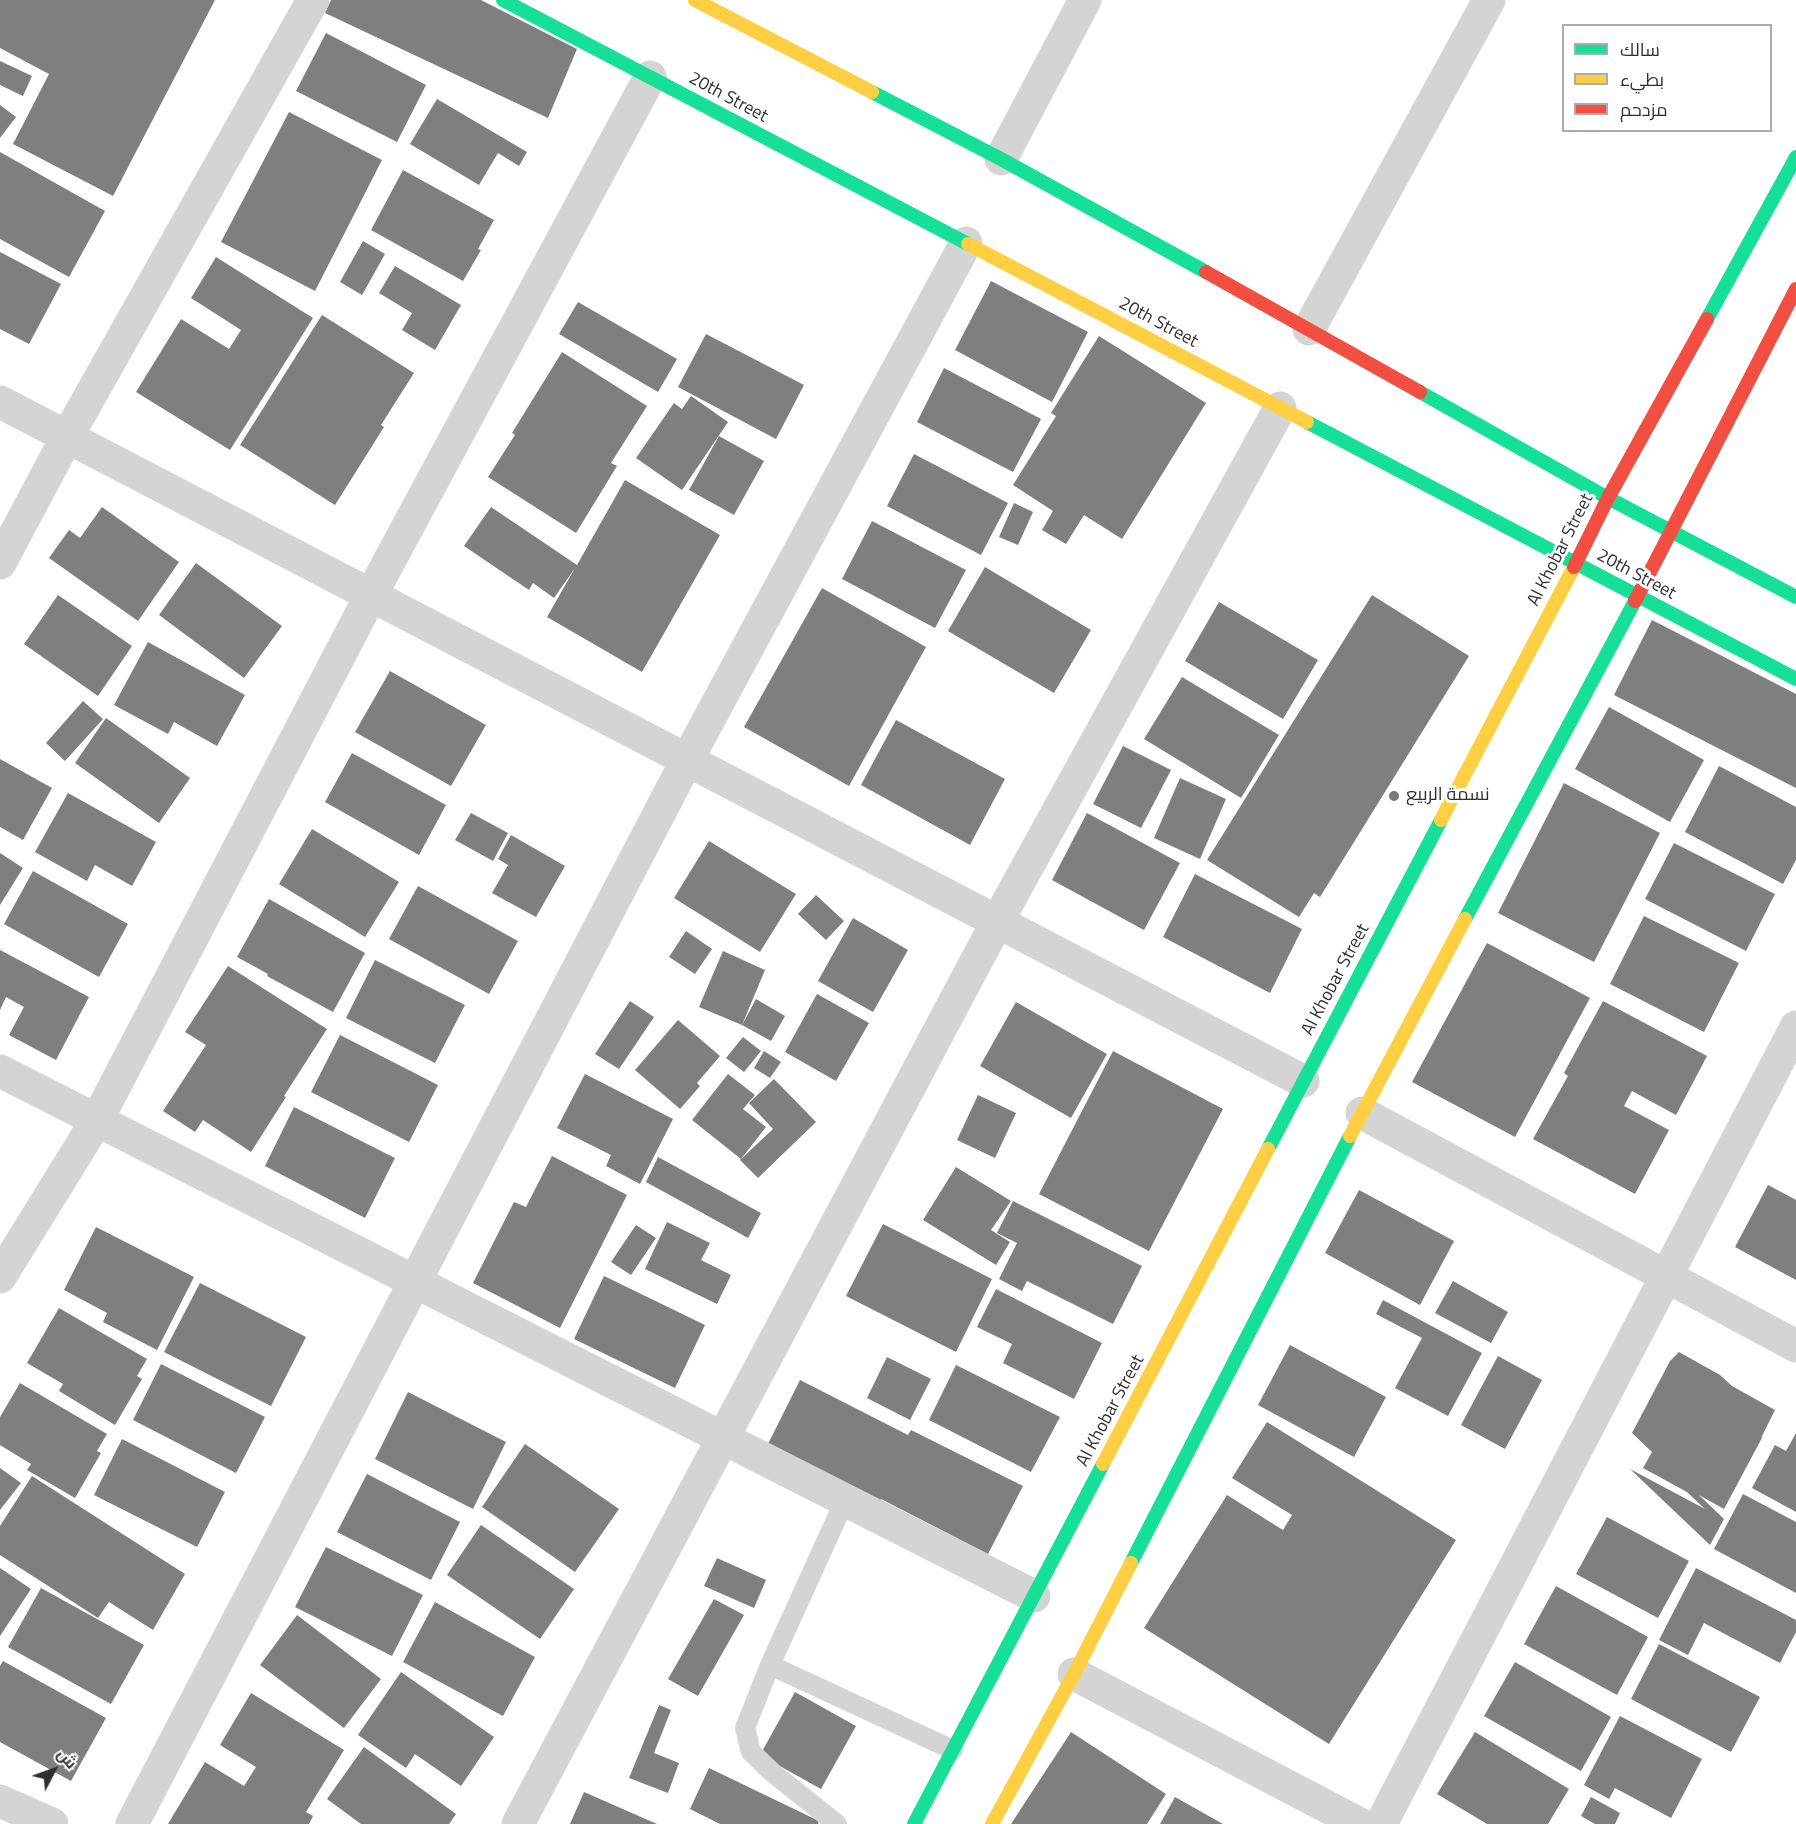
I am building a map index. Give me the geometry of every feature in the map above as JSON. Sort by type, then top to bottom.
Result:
[{"type":"street","points":[[0,563],[67,437],[313,0]]},
{"type":"street","name":"20th Street","points":[[503,0],[1796,679]]},
{"type":"street","points":[[695,0],[1000,159],[1309,329],[1671,533],[1796,597]]},
{"type":"street","points":[[1000,159],[1085,0]]},
{"type":"street","points":[[1309,329],[1489,0]]},
{"type":"street","points":[[0,1277],[97,1120],[371,595],[650,77]]},
{"type":"street","name":"Al Khobar Street","points":[[914,1824],[1608,498],[1796,157]]},
{"type":"street","points":[[132,1824],[687,760],[966,243]]},
{"type":"street","points":[[992,1824],[1074,1674],[1362,1113],[1638,596],[1796,289]]},
{"type":"street","points":[[0,402],[1303,1081]]},
{"type":"street","points":[[518,1824],[997,922],[1280,408]]},
{"type":"street","points":[[1381,1824],[1796,1028]]},
{"type":"street","points":[[0,1071],[1034,1596]]},
{"type":"street","points":[[1362,1113],[1796,1346]]},
{"type":"street","points":[[1074,1674],[1360,1824]]},
{"type":"street","points":[[0,1801],[52,1824]]},
{"type":"lane","points":[[837,1824],[772,1773],[751,1752],[745,1728],[770,1665],[845,1500]]},
{"type":"lane","points":[[770,1665],[953,1750]]},
{"type":"building","points":[[0,0],[215,0],[113,196],[13,144],[49,74],[0,48]]},
{"type":"building","points":[[331,0],[481,0],[577,49],[548,118],[325,13]]},
{"type":"building","points":[[326,33],[426,85],[397,142],[296,91]]},
{"type":"building","points":[[0,61],[32,76],[23,96],[0,85]]},
{"type":"building","points":[[437,99],[527,152],[519,166],[498,153],[479,185],[410,144]]},
{"type":"building","points":[[0,105],[16,117],[0,138]]},
{"type":"building","points":[[289,112],[382,160],[315,291],[221,242]]},
{"type":"building","points":[[0,152],[105,211],[69,277],[0,239]]},
{"type":"building","points":[[403,170],[494,220],[478,249],[481,250],[463,281],[371,230]]},
{"type":"building","points":[[363,241],[385,254],[362,295],[340,282]]},
{"type":"building","points":[[0,252],[61,284],[29,344],[0,329]]},
{"type":"building","points":[[216,257],[313,318],[230,450],[136,392],[181,319],[229,349],[241,330],[191,298]]},
{"type":"building","points":[[395,266],[461,305],[435,350],[402,330],[412,313],[379,293]]},
{"type":"building","points":[[991,281],[1088,332],[1052,402],[955,350]]},
{"type":"building","points":[[578,302],[677,359],[658,392],[559,334]]},
{"type":"building","points":[[322,315],[414,373],[381,425],[384,427],[335,505],[240,445]]},
{"type":"building","points":[[706,334],[804,385],[776,439],[678,387]]},
{"type":"building","points":[[1099,336],[1206,403],[1122,539],[1084,515],[1066,544],[1042,530],[1053,511],[1013,485],[1056,416],[1051,413]]},
{"type":"building","points":[[562,352],[647,406],[611,463],[617,466],[576,533],[488,477],[515,435],[512,433]]},
{"type":"building","points":[[944,368],[1041,419],[1013,472],[917,422]]},
{"type":"building","points":[[691,396],[728,422],[682,490],[636,458],[674,403],[682,409]]},
{"type":"building","points":[[719,436],[764,461],[734,515],[689,490]]},
{"type":"building","points":[[914,454],[1008,503],[981,555],[887,506]]},
{"type":"building","points":[[625,480],[720,535],[642,672],[547,617],[575,568],[554,598],[533,583],[529,590],[464,546],[491,507],[577,565]]},
{"type":"building","points":[[1014,503],[1033,512],[1018,545],[999,537]]},
{"type":"building","points":[[102,507],[179,562],[138,621],[49,558],[69,530],[80,538]]},
{"type":"building","points":[[872,521],[966,570],[935,628],[842,579]]},
{"type":"building","points":[[196,563],[282,626],[244,678],[159,615]]},
{"type":"building","points":[[985,567],[1091,630],[1054,693],[948,631]]},
{"type":"building","points":[[822,588],[926,647],[849,786],[744,727]]},
{"type":"building","points":[[58,595],[132,646],[98,696],[24,644]]},
{"type":"building","points":[[1372,595],[1469,656],[1320,897],[1314,893],[1299,917],[1207,860]]},
{"type":"building","points":[[1219,602],[1318,660],[1283,719],[1185,661]]},
{"type":"building","points":[[1652,620],[1796,694],[1796,788],[1614,695]]},
{"type":"building","points":[[148,642],[245,695],[217,746],[174,722],[168,734],[114,705]]},
{"type":"building","points":[[390,671],[486,725],[451,786],[355,732]]},
{"type":"building","points":[[1182,677],[1279,735],[1241,798],[1144,739]]},
{"type":"building","points":[[83,701],[103,719],[65,761],[46,743]]},
{"type":"building","points":[[1609,707],[1704,760],[1670,822],[1575,769]]},
{"type":"building","points":[[106,718],[190,778],[159,823],[75,763]]},
{"type":"building","points":[[896,720],[1005,779],[970,845],[861,785]]},
{"type":"building","points":[[1123,746],[1171,770],[1141,828],[1093,804]]},
{"type":"building","points":[[352,753],[446,805],[419,855],[325,802]]},
{"type":"building","points":[[0,759],[52,788],[23,840],[0,827]]},
{"type":"building","points":[[1719,766],[1796,807],[1796,860],[1783,884],[1685,832]]},
{"type":"building","points":[[1180,778],[1226,799],[1200,859],[1154,838]]},
{"type":"building","points":[[1564,783],[1660,833],[1594,962],[1498,913]]},
{"type":"building","points":[[68,793],[156,842],[132,886],[95,865],[87,881],[35,852]]},
{"type":"building","points":[[471,813],[508,833],[493,861],[455,840]]},
{"type":"building","points":[[1087,813],[1180,863],[1144,930],[1052,880]]},
{"type":"building","points":[[312,829],[399,882],[365,937],[279,884]]},
{"type":"building","points":[[511,835],[565,866],[536,917],[492,893],[508,865],[498,859]]},
{"type":"building","points":[[709,841],[796,894],[760,952],[674,898]]},
{"type":"building","points":[[1674,843],[1775,894],[1746,951],[1645,899]]},
{"type":"building","points":[[0,853],[23,868],[0,905]]},
{"type":"building","points":[[33,871],[128,924],[99,977],[4,924]]},
{"type":"building","points":[[1195,874],[1302,929],[1270,993],[1163,937]]},
{"type":"building","points":[[418,886],[518,941],[489,994],[389,939]]},
{"type":"building","points":[[816,895],[844,921],[826,940],[798,914]]},
{"type":"building","points":[[269,899],[365,953],[333,1012],[237,957]]},
{"type":"building","points":[[1644,916],[1739,963],[1704,1032],[1610,984]]},
{"type":"building","points":[[853,918],[908,950],[873,1012],[818,981]]},
{"type":"building","points":[[686,931],[712,949],[695,974],[669,957]]},
{"type":"building","points":[[1487,943],[1590,998],[1515,1137],[1412,1082]]},
{"type":"building","points":[[0,950],[89,997],[56,1060],[9,1035],[24,1007],[6,997],[0,1010]]},
{"type":"building","points":[[723,951],[765,970],[742,1025],[699,1007]]},
{"type":"building","points":[[375,960],[465,1005],[435,1063],[346,1018]]},
{"type":"building","points":[[228,966],[327,1029],[251,1152],[203,1120],[195,1132],[163,1111],[206,1045],[185,1032]]},
{"type":"building","points":[[817,994],[869,1023],[836,1081],[785,1052]]},
{"type":"building","points":[[756,999],[785,1016],[771,1041],[742,1025]]},
{"type":"building","points":[[630,1001],[654,1017],[619,1069],[595,1054]]},
{"type":"building","points":[[1603,1001],[1707,1056],[1676,1115],[1632,1091],[1624,1106],[1669,1130],[1635,1194],[1533,1139],[1568,1076],[1564,1073]]},
{"type":"building","points":[[1016,1002],[1107,1054],[1071,1118],[980,1066]]},
{"type":"building","points":[[678,1020],[720,1056],[697,1083],[700,1086],[680,1109],[635,1070]]},
{"type":"building","points":[[340,1035],[438,1085],[409,1142],[311,1092]]},
{"type":"building","points":[[743,1037],[761,1051],[744,1072],[726,1058]]},
{"type":"building","points":[[764,1051],[781,1062],[770,1078],[754,1068]]},
{"type":"building","points":[[1113,1051],[1223,1109],[1149,1251],[1039,1194]]},
{"type":"building","points":[[585,1074],[673,1119],[640,1184],[606,1166],[611,1155],[557,1128]]},
{"type":"building","points":[[728,1074],[755,1095],[743,1109],[766,1127],[741,1159],[692,1120]]},
{"type":"building","points":[[774,1079],[816,1122],[758,1178],[740,1160],[773,1129],[749,1103]]},
{"type":"building","points":[[978,1095],[1016,1113],[995,1158],[957,1140]]},
{"type":"building","points":[[294,1107],[395,1158],[365,1218],[265,1166]]},
{"type":"building","points":[[552,1156],[627,1195],[560,1328],[473,1283],[514,1202],[526,1207]]},
{"type":"building","points":[[658,1157],[761,1213],[748,1238],[646,1182]]},
{"type":"building","points":[[956,1167],[1011,1201],[991,1230],[1010,1242],[996,1265],[923,1220]]},
{"type":"building","points":[[1768,1185],[1796,1200],[1796,1280],[1735,1247]]},
{"type":"building","points":[[1359,1190],[1454,1241],[1420,1305],[1325,1253]]},
{"type":"building","points":[[1013,1201],[1142,1266],[1113,1324],[1027,1281],[1022,1291],[999,1279],[1017,1243],[997,1233]]},
{"type":"building","points":[[667,1222],[710,1243],[701,1260],[731,1275],[717,1304],[645,1269]]},
{"type":"building","points":[[883,1224],[992,1279],[956,1352],[846,1296]]},
{"type":"building","points":[[636,1225],[656,1238],[631,1275],[611,1262]]},
{"type":"building","points":[[96,1227],[194,1277],[157,1350],[103,1322],[107,1313],[64,1290]]},
{"type":"building","points":[[604,1276],[705,1325],[675,1388],[574,1339]]},
{"type":"building","points":[[1453,1281],[1508,1312],[1491,1343],[1435,1313]]},
{"type":"building","points":[[200,1283],[306,1337],[271,1406],[164,1352]]},
{"type":"building","points":[[996,1289],[1102,1343],[1074,1399],[1003,1363],[1012,1344],[977,1327]]},
{"type":"building","points":[[1383,1300],[1482,1353],[1448,1416],[1395,1388],[1422,1338],[1376,1314]]},
{"type":"building","points":[[59,1308],[147,1359],[137,1376],[142,1379],[115,1425],[59,1391],[63,1384],[27,1363]]},
{"type":"building","points":[[1290,1345],[1386,1397],[1354,1457],[1258,1405]]},
{"type":"building","points":[[1679,1352],[1775,1410],[1724,1509],[1699,1495],[1724,1519],[1710,1545],[1630,1469],[1705,1509],[1687,1492],[1643,1468],[1652,1452],[1632,1433],[1670,1361]]},
{"type":"building","points":[[1498,1356],[1542,1380],[1505,1449],[1461,1425]]},
{"type":"building","points":[[887,1357],[931,1379],[910,1420],[867,1398]]},
{"type":"building","points":[[161,1364],[265,1417],[236,1473],[133,1420]]},
{"type":"building","points":[[956,1365],[1060,1417],[1031,1472],[929,1420]]},
{"type":"building","points":[[800,1380],[908,1435],[911,1430],[1023,1486],[988,1554],[881,1499],[877,1507],[765,1450]]},
{"type":"building","points":[[20,1383],[107,1434],[97,1451],[101,1453],[75,1498],[27,1470],[31,1464],[0,1445],[0,1417]]},
{"type":"building","points":[[408,1392],[506,1442],[473,1509],[375,1459]]},
{"type":"building","points":[[1267,1422],[1456,1540],[1329,1744],[1144,1628],[1227,1495],[1283,1530],[1292,1515],[1232,1478]]},
{"type":"building","points":[[1796,1433],[1796,1512],[1752,1488],[1775,1445],[1786,1451]]},
{"type":"building","points":[[122,1439],[225,1492],[197,1547],[94,1495]]},
{"type":"building","points":[[525,1444],[619,1509],[575,1572],[482,1507]]},
{"type":"building","points":[[0,1468],[21,1483],[0,1510]]},
{"type":"building","points":[[367,1474],[460,1522],[431,1580],[337,1532]]},
{"type":"building","points":[[32,1476],[185,1574],[153,1630],[109,1602],[98,1618],[0,1555],[0,1526]]},
{"type":"building","points":[[1743,1494],[1796,1522],[1796,1593],[1714,1549]]},
{"type":"building","points":[[1607,1517],[1689,1561],[1658,1618],[1576,1574]]},
{"type":"building","points":[[481,1525],[574,1589],[540,1639],[447,1575]]},
{"type":"building","points":[[326,1547],[423,1595],[392,1656],[295,1607]]},
{"type":"building","points":[[717,1558],[766,1580],[754,1608],[704,1586]]},
{"type":"building","points":[[0,1568],[31,1589],[0,1636]]},
{"type":"building","points":[[1696,1568],[1796,1620],[1796,1632],[1780,1663],[1704,1623],[1688,1655],[1659,1640]]},
{"type":"building","points":[[1556,1586],[1648,1637],[1617,1695],[1524,1644]]},
{"type":"building","points":[[41,1588],[144,1645],[111,1704],[8,1647]]},
{"type":"building","points":[[714,1599],[744,1615],[698,1696],[668,1679]]},
{"type":"building","points":[[435,1602],[535,1657],[503,1716],[403,1662]]},
{"type":"building","points":[[297,1615],[381,1679],[344,1728],[260,1665]]},
{"type":"building","points":[[1659,1644],[1760,1697],[1731,1752],[1631,1699]]},
{"type":"building","points":[[3,1661],[106,1718],[71,1781],[0,1742],[0,1666]]},
{"type":"building","points":[[1515,1662],[1611,1717],[1581,1771],[1484,1716]]},
{"type":"building","points":[[401,1672],[494,1737],[461,1786],[415,1754],[406,1768],[358,1735]]},
{"type":"building","points":[[795,1692],[856,1726],[821,1789],[760,1755]]},
{"type":"building","points":[[251,1693],[344,1750],[306,1812],[313,1816],[309,1824],[168,1824],[205,1762],[244,1786],[256,1767],[220,1745]]},
{"type":"building","points":[[659,1705],[671,1710],[654,1753],[679,1763],[668,1793],[629,1778]]},
{"type":"building","points":[[1620,1716],[1702,1759],[1671,1818],[1615,1788],[1609,1799],[1584,1785]]},
{"type":"building","points":[[1071,1732],[1166,1794],[1147,1824],[1011,1824]]},
{"type":"building","points":[[1475,1732],[1569,1789],[1548,1824],[1487,1824],[1437,1794]]},
{"type":"building","points":[[364,1747],[456,1814],[449,1824],[361,1824],[327,1799]]},
{"type":"building","points":[[709,1768],[819,1821],[818,1824],[720,1824],[690,1809]]},
{"type":"building","points":[[584,1792],[657,1824],[570,1824]]},
{"type":"building","points":[[1175,1797],[1223,1824],[1160,1824]]},
{"type":"building","points":[[1591,1797],[1620,1813],[1615,1824],[1595,1824],[1581,1816]]},
{"type":"traffic: fast","points":[[503,0],[968,244]]},
{"type":"traffic: fast","points":[[872,92],[1001,159],[1206,272]]},
{"type":"traffic: fast","points":[[1707,319],[1796,157]]},
{"type":"traffic: fast","points":[[1420,392],[1608,498],[1796,597]]},
{"type":"traffic: fast","points":[[1307,422],[1796,679]]},
{"type":"traffic: fast","points":[[1465,919],[1635,601]]},
{"type":"traffic: fast","points":[[1268,1149],[1441,820]]},
{"type":"traffic: fast","points":[[1131,1563],[1350,1136]]},
{"type":"traffic: fast","points":[[914,1824],[1103,1464]]},
{"type":"traffic: slow","points":[[695,0],[872,92]]},
{"type":"traffic: slow","points":[[968,244],[1307,422]]},
{"type":"traffic: slow","points":[[1441,820],[1574,567]]},
{"type":"traffic: slow","points":[[1350,1136],[1465,919]]},
{"type":"traffic: slow","points":[[1103,1464],[1268,1149]]},
{"type":"traffic: slow","points":[[992,1824],[1074,1674],[1131,1563]]},
{"type":"traffic: jam","points":[[1206,272],[1420,392]]},
{"type":"traffic: jam","points":[[1635,601],[1796,289]]},
{"type":"traffic: jam","points":[[1574,567],[1608,498],[1707,319]]},
{"type":"place","name":"نسمة الربيع","points":[[1394,796]]}]
